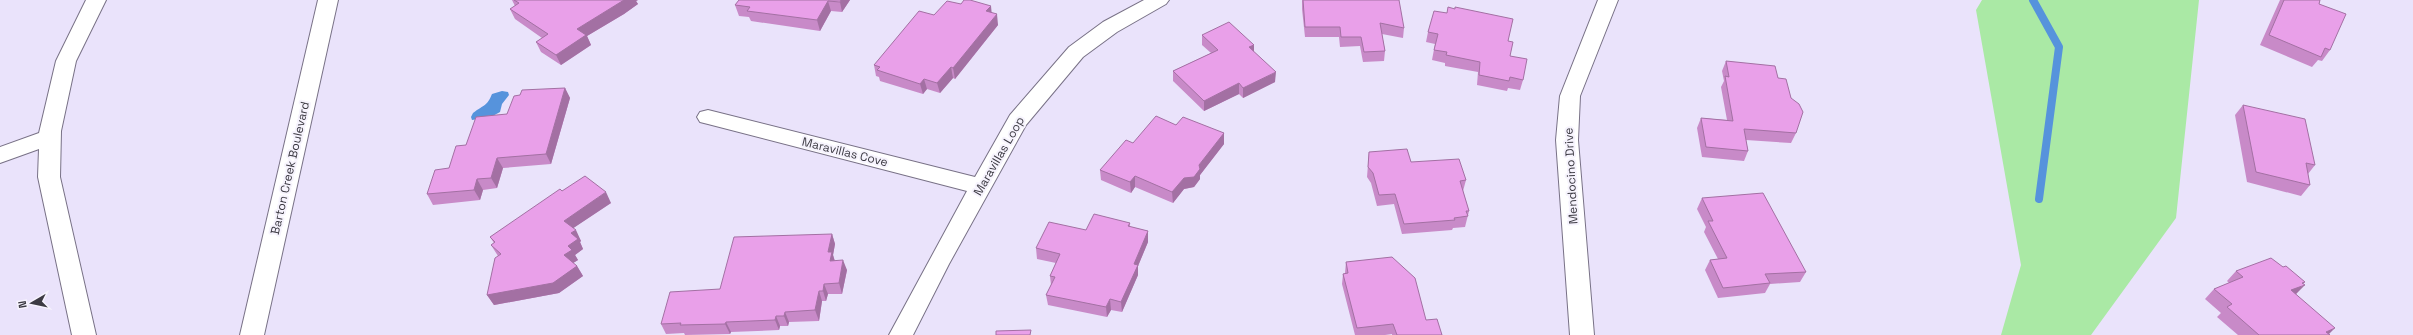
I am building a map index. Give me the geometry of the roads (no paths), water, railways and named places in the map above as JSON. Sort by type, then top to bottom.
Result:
[{"type":"street","points":[[84,335],[49,177],[50,137],[66,61],[96,0]]},
{"type":"street","name":"Barton Creek Boulevard","points":[[252,335],[328,0]]},
{"type":"street","name":"Maravillas Loop","points":[[902,335],[939,261],[982,187],[1018,120],[1076,52],[1110,27],[1159,0]]},
{"type":"street","name":"Mendocino Drive","points":[[1582,335],[1567,140],[1570,96],[1608,0]]},
{"type":"street","name":"Maravillas Cove","points":[[708,117],[982,187]]},
{"type":"street","points":[[0,155],[50,137]]},
{"type":"water","points":[[502,91],[508,92],[509,95],[502,104],[500,112],[491,117],[472,120],[471,117],[473,113],[487,103],[492,94]]},
{"type":"waterway","points":[[2033,0],[2059,47],[2039,199]]}]
